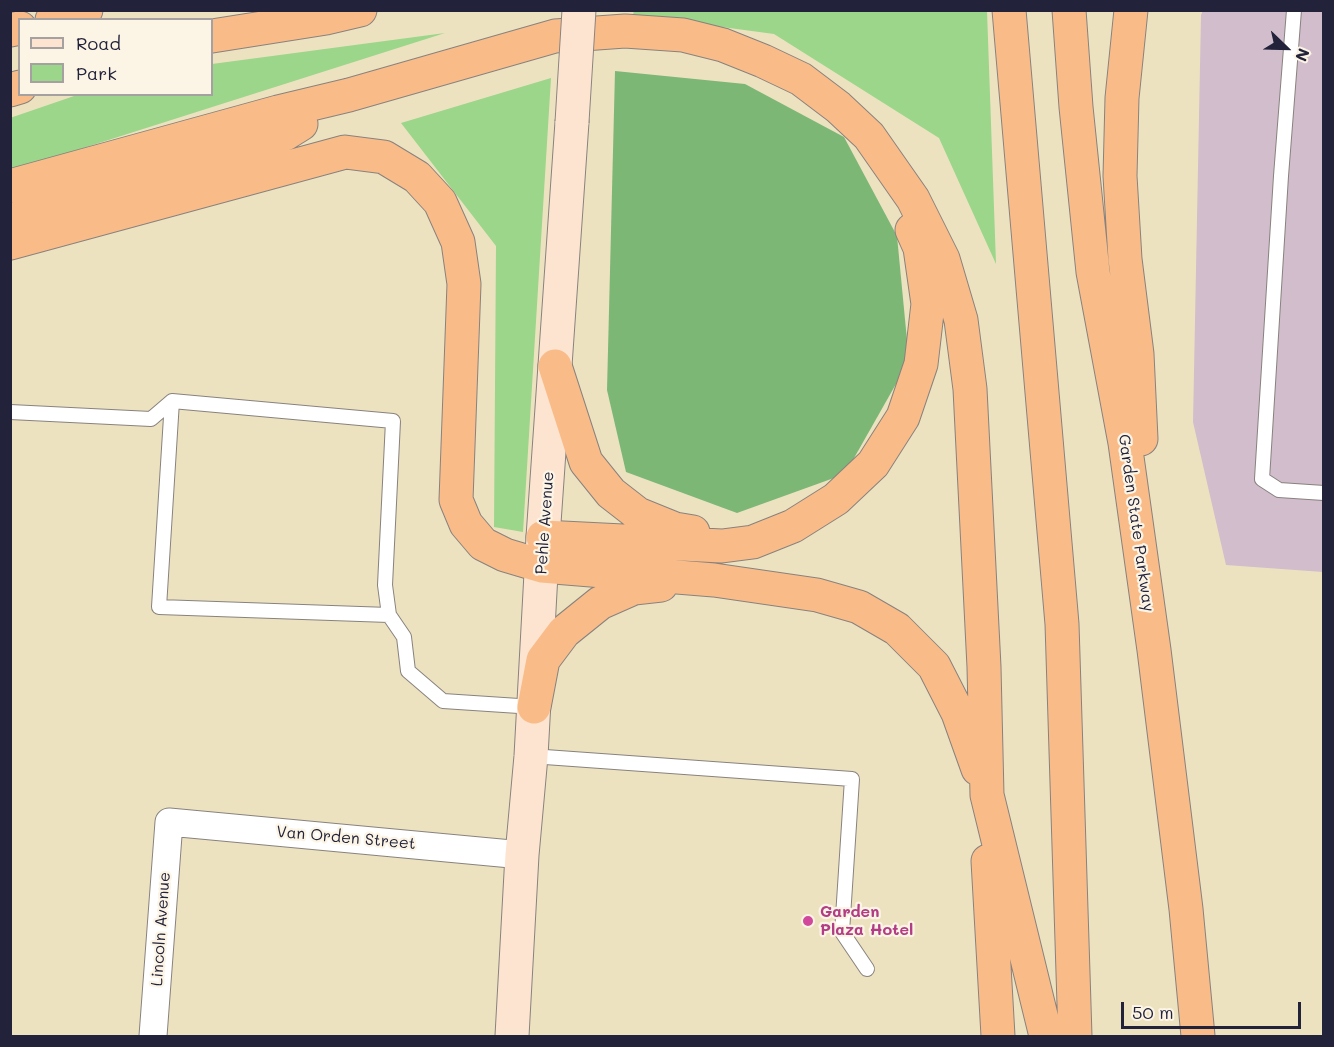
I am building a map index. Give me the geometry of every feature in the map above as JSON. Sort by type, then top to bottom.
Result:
[{"type":"highway","points":[[59,18],[86,10]]},
{"type":"highway","points":[[213,36],[326,18],[360,10]]},
{"type":"highway","points":[[1009,10],[1062,624],[1075,1036]]},
{"type":"highway","name":"Garden State Parkway","points":[[1069,10],[1076,107],[1093,272],[1125,443],[1154,650],[1198,1036]]},
{"type":"highway","points":[[1131,10],[1122,98],[1120,176],[1125,259],[1137,354],[1154,650]]},
{"type":"highway","points":[[10,186],[349,95],[555,36],[625,31],[683,35],[723,45],[801,79],[838,107],[869,136],[913,199],[943,259],[961,320],[972,424],[984,667],[988,861],[998,1036]]},
{"type":"highway","points":[[10,221],[60,203],[285,134],[349,95]]},
{"type":"highway","points":[[10,243],[345,152],[384,157],[417,177],[440,202],[458,242],[464,284],[456,500],[466,524],[483,544],[505,555],[722,546],[753,542],[793,526],[836,499],[873,464],[903,417],[921,364],[928,304],[920,248],[899,195],[869,136]]},
{"type":"highway","points":[[555,366],[586,462],[611,493],[638,514],[675,529],[713,535],[747,533],[793,526]]},
{"type":"highway","points":[[543,552],[817,595],[860,607],[897,629],[934,666],[958,713],[987,795],[1046,1036]]},
{"type":"highway","points":[[534,707],[543,660],[564,632],[600,603],[634,588],[714,580]]},
{"type":"street","name":"Pehle Avenue","points":[[512,1036],[522,855],[531,756],[579,10]]},
{"type":"street","name":"Van Orden Street","points":[[169,822],[522,855]]},
{"type":"street","name":"Lincoln Avenue","points":[[153,1036],[169,822]]},
{"type":"lane","points":[[1294,10],[1262,479],[1279,490],[1323,493]]},
{"type":"lane","points":[[172,401],[159,607],[389,615]]},
{"type":"lane","points":[[10,412],[151,419],[172,401],[393,422],[385,585],[389,615],[404,637],[408,671],[443,701],[534,707]]},
{"type":"lane","points":[[531,756],[852,779],[842,932],[867,969]]},
{"type":"shaded area","points":[[1203,10],[1323,11],[1323,572],[1226,565],[1193,422],[1201,15]]},
{"type":"green space","points":[[634,10],[987,11],[996,264],[939,138],[774,34],[633,15]]},
{"type":"green space","points":[[445,33],[11,171],[10,118],[74,96],[213,96],[213,64]]},
{"type":"green space","points":[[615,71],[745,84],[844,137],[897,236],[909,361],[845,474],[737,513],[626,472],[607,390]]},
{"type":"green space","points":[[551,78],[523,532],[494,527],[496,246],[401,123]]},
{"type":"place","name":"Garden Plaza Hotel","points":[[808,921]]}]
